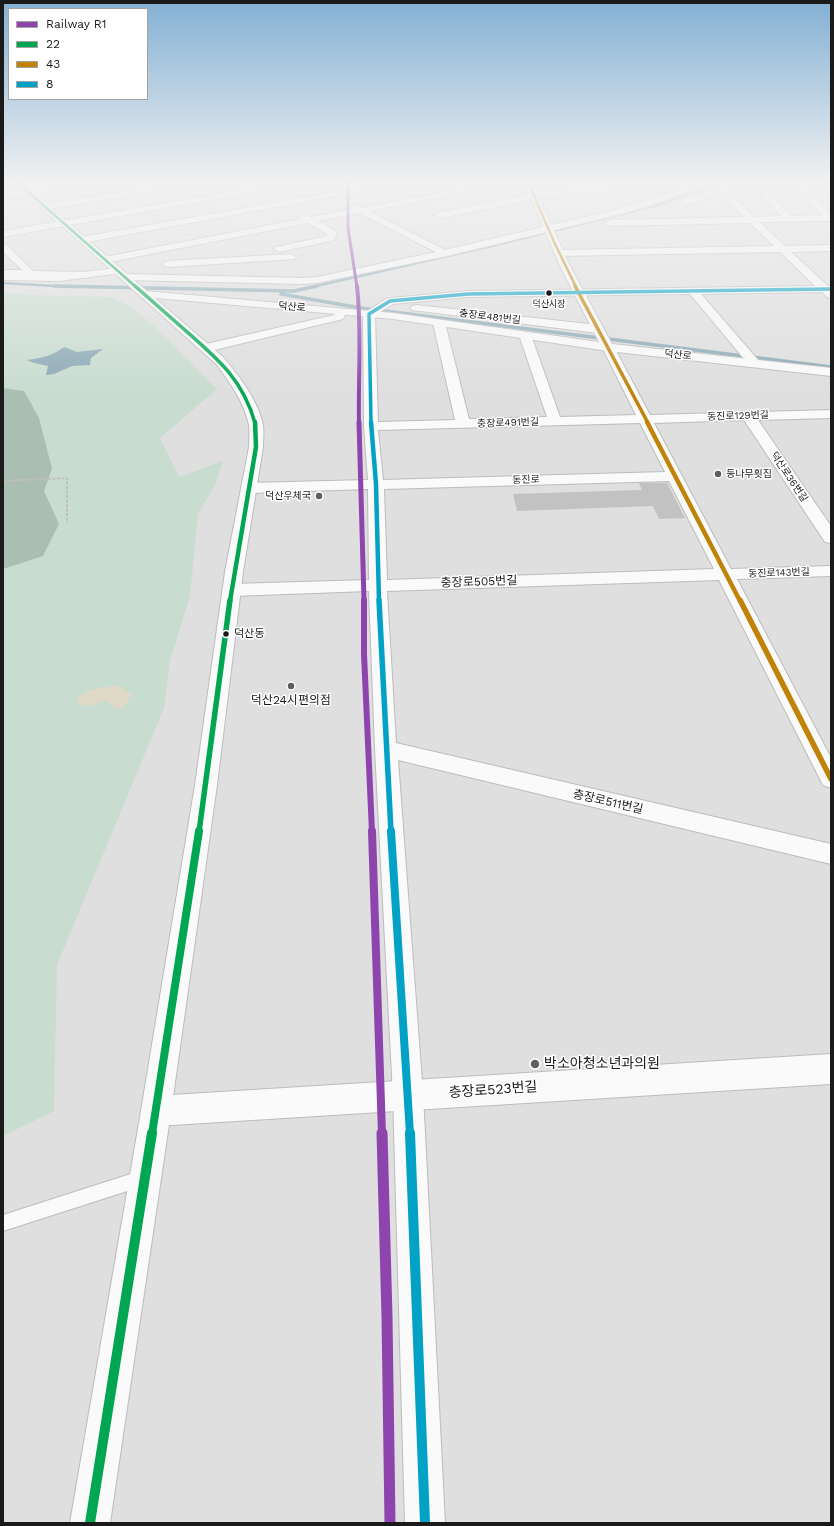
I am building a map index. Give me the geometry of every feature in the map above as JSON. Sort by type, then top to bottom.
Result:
[{"type":"street","points":[[10,253],[31,274]]},
{"type":"street","points":[[90,1523],[146,1177],[204,793],[232,590],[256,447],[256,426],[247,400],[236,381],[220,360],[97,253]]},
{"type":"street","points":[[105,260],[140,253]]},
{"type":"street","points":[[206,253],[217,261]]},
{"type":"street","points":[[153,265],[291,256],[286,253]]},
{"type":"street","points":[[3,273],[303,281],[350,274],[450,253]]},
{"type":"street","points":[[559,253],[572,281],[727,574],[831,779]]},
{"type":"street","points":[[787,253],[829,291]]},
{"type":"street","points":[[123,275],[140,267]]},
{"type":"street","points":[[3,277],[43,278],[86,275]]},
{"type":"street","points":[[797,278],[813,278]]},
{"type":"street","points":[[572,281],[588,280]]},
{"type":"street","points":[[693,291],[754,363]]},
{"type":"street","name":"충장로481번길","points":[[369,314],[390,300],[468,294],[829,291]]},
{"type":"street","name":"덕산로","points":[[145,294],[369,314],[608,347],[831,372]]},
{"type":"street","name":"충장로481번길","points":[[383,304],[598,329]]},
{"type":"street","points":[[206,348],[339,317],[341,312]]},
{"type":"street","points":[[369,314],[371,426],[376,484],[378,586],[386,749],[408,1096],[425,1523]]},
{"type":"street","points":[[439,323],[463,424]]},
{"type":"street","points":[[526,335],[555,421]]},
{"type":"street","name":"동진로129번길","points":[[646,419],[831,414]]},
{"type":"street","name":"덕산로36번길","points":[[748,416],[831,538]]},
{"type":"street","name":"충장로491번길","points":[[371,426],[646,419]]},
{"type":"street","name":"동진로","points":[[249,488],[676,476]]},
{"type":"street","name":"동진로143번길","points":[[727,574],[831,571]]},
{"type":"street","name":"충장로505번길","points":[[232,590],[727,574]]},
{"type":"street","name":"충장로511번길","points":[[386,749],[831,854]]},
{"type":"street","name":"충장로523번길","points":[[156,1111],[831,1069]]},
{"type":"lane","points":[[3,1222],[146,1177]]},
{"type":"path","points":[[3,481],[67,478],[67,523]]},
{"type":"green space","points":[[3,293],[111,297],[126,304],[156,327],[217,389],[160,438],[179,477],[223,461],[215,486],[198,513],[190,596],[170,661],[164,708],[57,965],[54,1111],[3,1136]]},
{"type":"green space","points":[[3,388],[24,391],[39,418],[52,469],[44,491],[59,524],[43,556],[3,569]]},
{"type":"sand","points":[[121,686],[132,695],[123,708],[115,708],[106,700],[94,705],[83,706],[76,699],[91,690],[103,687]]},
{"type":"water","points":[[64,347],[77,352],[103,349],[91,358],[90,365],[72,366],[54,374],[46,375],[48,366],[27,360],[51,355]]},
{"type":"building","points":[[639,483],[667,483],[685,518],[659,519],[653,506],[517,511],[513,494],[642,490]]},
{"type":"waterway","points":[[312,287],[460,253]]},
{"type":"waterway","points":[[3,283],[55,286]]},
{"type":"waterway","points":[[55,286],[294,291],[317,286]]},
{"type":"waterway","points":[[55,286],[72,287]]},
{"type":"waterway","points":[[281,294],[361,308],[831,367]]},
{"type":"rail line","name":"R1","points":[[352,253],[360,310],[358,392],[364,586],[364,654],[369,747],[381,1097],[387,1317],[390,1523]]},
{"type":"transit line","name":"22","points":[[90,1523],[156,1111],[206,785],[234,572],[256,447],[256,426],[251,409],[236,381],[220,361],[98,253]]},
{"type":"transit line","name":"43","points":[[559,253],[831,779]]},
{"type":"transit line","name":"8","points":[[425,1523],[408,1095],[386,749],[378,586],[376,484],[371,426],[369,314],[390,301],[468,294],[831,289]]},
{"type":"place","name":"덕산시장","points":[[549,293]]},
{"type":"place","name":"등나무횟집","points":[[718,474]]},
{"type":"place","name":"덕산우체국","points":[[319,496]]},
{"type":"place","name":"덕산동","points":[[226,634]]},
{"type":"place","name":"덕산24시편의점","points":[[291,686]]},
{"type":"place","name":"박소아청소년과의원","points":[[535,1064]]}]
